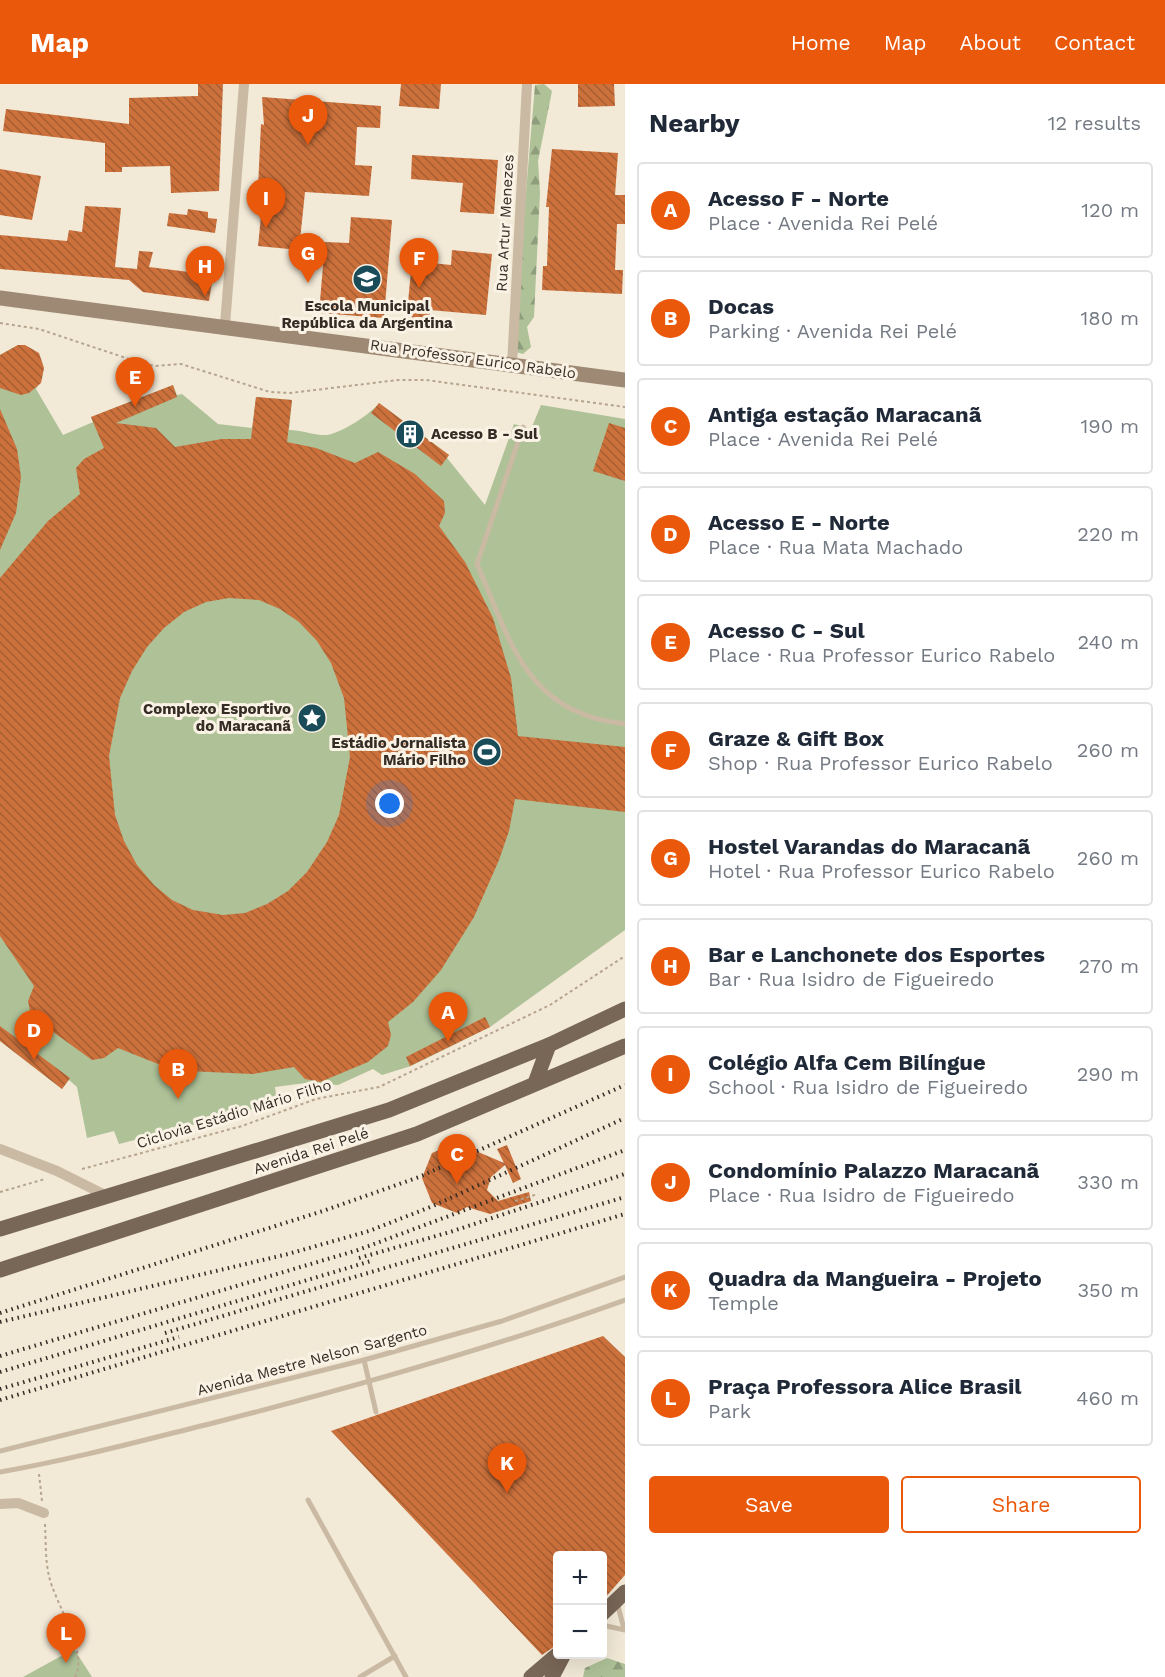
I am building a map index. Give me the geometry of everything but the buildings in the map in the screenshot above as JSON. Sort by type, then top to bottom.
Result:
[{"type":"main road","name":"Avenida Rei Pelé","points":[[0,1229],[388,1110],[549,1045],[625,1010]]},
{"type":"main road","points":[[535,1083],[549,1045]]},
{"type":"main road","name":"Avenida Rei Pelé","points":[[0,1270],[383,1146],[625,1046]]},
{"type":"main road","points":[[607,1610],[621,1597]]},
{"type":"main road","points":[[531,1677],[553,1658]]},
{"type":"main road","points":[[552,1677],[561,1659]]},
{"type":"street","points":[[225,325],[244,84]]},
{"type":"street","name":"Rua Artur Menezes","points":[[513,364],[527,84]]},
{"type":"street","name":"Rua Professor Eurico Rabelo","points":[[0,298],[225,325],[625,380]]},
{"type":"street","points":[[0,1149],[63,1174],[109,1197]]},
{"type":"street","points":[[0,1504],[18,1503],[44,1513]]},
{"type":"lane","points":[[523,427],[477,564],[527,673],[543,691],[596,721],[625,724]]},
{"type":"lane","name":"Avenida Mestre Nelson Sargento","points":[[0,1451],[364,1360],[502,1321],[625,1277]]},
{"type":"lane","points":[[0,1472],[39,1465],[370,1383],[513,1340],[625,1300]]},
{"type":"lane","points":[[364,1360],[376,1412]]},
{"type":"lane","points":[[308,1500],[406,1677]]},
{"type":"lane","points":[[607,1626],[624,1629],[621,1597]]},
{"type":"lane","points":[[360,1677],[395,1656]]},
{"type":"path","points":[[0,323],[39,329],[144,364],[155,366],[181,364],[270,392],[290,393],[398,380],[426,380],[625,407]]},
{"type":"path","name":"Ciclovia Estádio Mário Filho","points":[[0,1192],[242,1126],[325,1096],[379,1087],[550,1005],[625,956]]},
{"type":"path","points":[[515,1201],[538,1194]]},
{"type":"path","points":[[39,1465],[49,1576],[78,1654],[78,1671],[75,1677]]},
{"type":"green space","points":[[544,84],[552,91],[538,161],[540,193],[534,317],[527,327],[531,347],[523,354],[516,352],[513,347],[535,85]]},
{"type":"green space","name":"Complexo Esportivo do Maracanã","points":[[18,345],[33,350],[42,361],[43,374],[36,389],[63,435],[93,422],[91,417],[173,385],[177,395],[182,394],[218,424],[252,428],[256,397],[292,400],[289,430],[323,435],[333,434],[347,427],[379,403],[449,455],[447,458],[485,505],[514,424],[531,429],[541,405],[625,419],[625,930],[490,1027],[411,1066],[382,1075],[373,1069],[338,1085],[305,1083],[275,1087],[277,1103],[119,1144],[114,1131],[87,1138],[77,1087],[69,1080],[62,1089],[0,1041],[0,355]]},
{"type":"green space","points":[[74,1649],[92,1677],[23,1677]]},
{"type":"green space","points":[[607,1658],[625,1664],[625,1677],[583,1677],[585,1668]]},
{"type":"railway","points":[[0,1313],[326,1210],[419,1177],[625,1085]]},
{"type":"railway","points":[[0,1322],[288,1254],[369,1231],[433,1206],[625,1118]]},
{"type":"railway","points":[[0,1356],[358,1250],[625,1150]]},
{"type":"railway","points":[[359,1258],[450,1232],[625,1174]]},
{"type":"railway","points":[[165,1333],[625,1197]]},
{"type":"railway","points":[[0,1400],[625,1214]]},
{"type":"railway","points":[[0,1372],[371,1261]]},
{"type":"railway","points":[[0,1389],[179,1337]]},
{"type":"place","name":"Condomínio Palazzo Maracanã","points":[[308,145]]},
{"type":"place","name":"Colégio Alfa Cem Bilíngue","points":[[266,228]]},
{"type":"place","name":"Escola Municipal República da Argentina","points":[[367,279]]},
{"type":"place","name":"Hostel Varandas do Maracanã","points":[[308,283]]},
{"type":"place","name":"Graze & Gift Box","points":[[419,288]]},
{"type":"place","name":"Bar e Lanchonete dos Esportes","points":[[205,296]]},
{"type":"place","name":"Acesso C - Sul","points":[[135,407]]},
{"type":"place","name":"Acesso B - Sul","points":[[410,434]]},
{"type":"place","name":"Complexo Esportivo do Maracanã","points":[[312,718]]},
{"type":"place","name":"Estádio Jornalista Mário Filho","points":[[487,752]]},
{"type":"place","name":"Acesso F - Norte","points":[[448,1042]]},
{"type":"place","name":"Acesso E - Norte","points":[[34,1060]]},
{"type":"place","name":"Docas","points":[[178,1099]]},
{"type":"place","name":"Antiga estação Maracanã","points":[[457,1184]]},
{"type":"place","name":"Quadra da Mangueira - Projeto","points":[[507,1493]]},
{"type":"place","name":"Praça Professora Alice Brasil","points":[[66,1663]]}]
